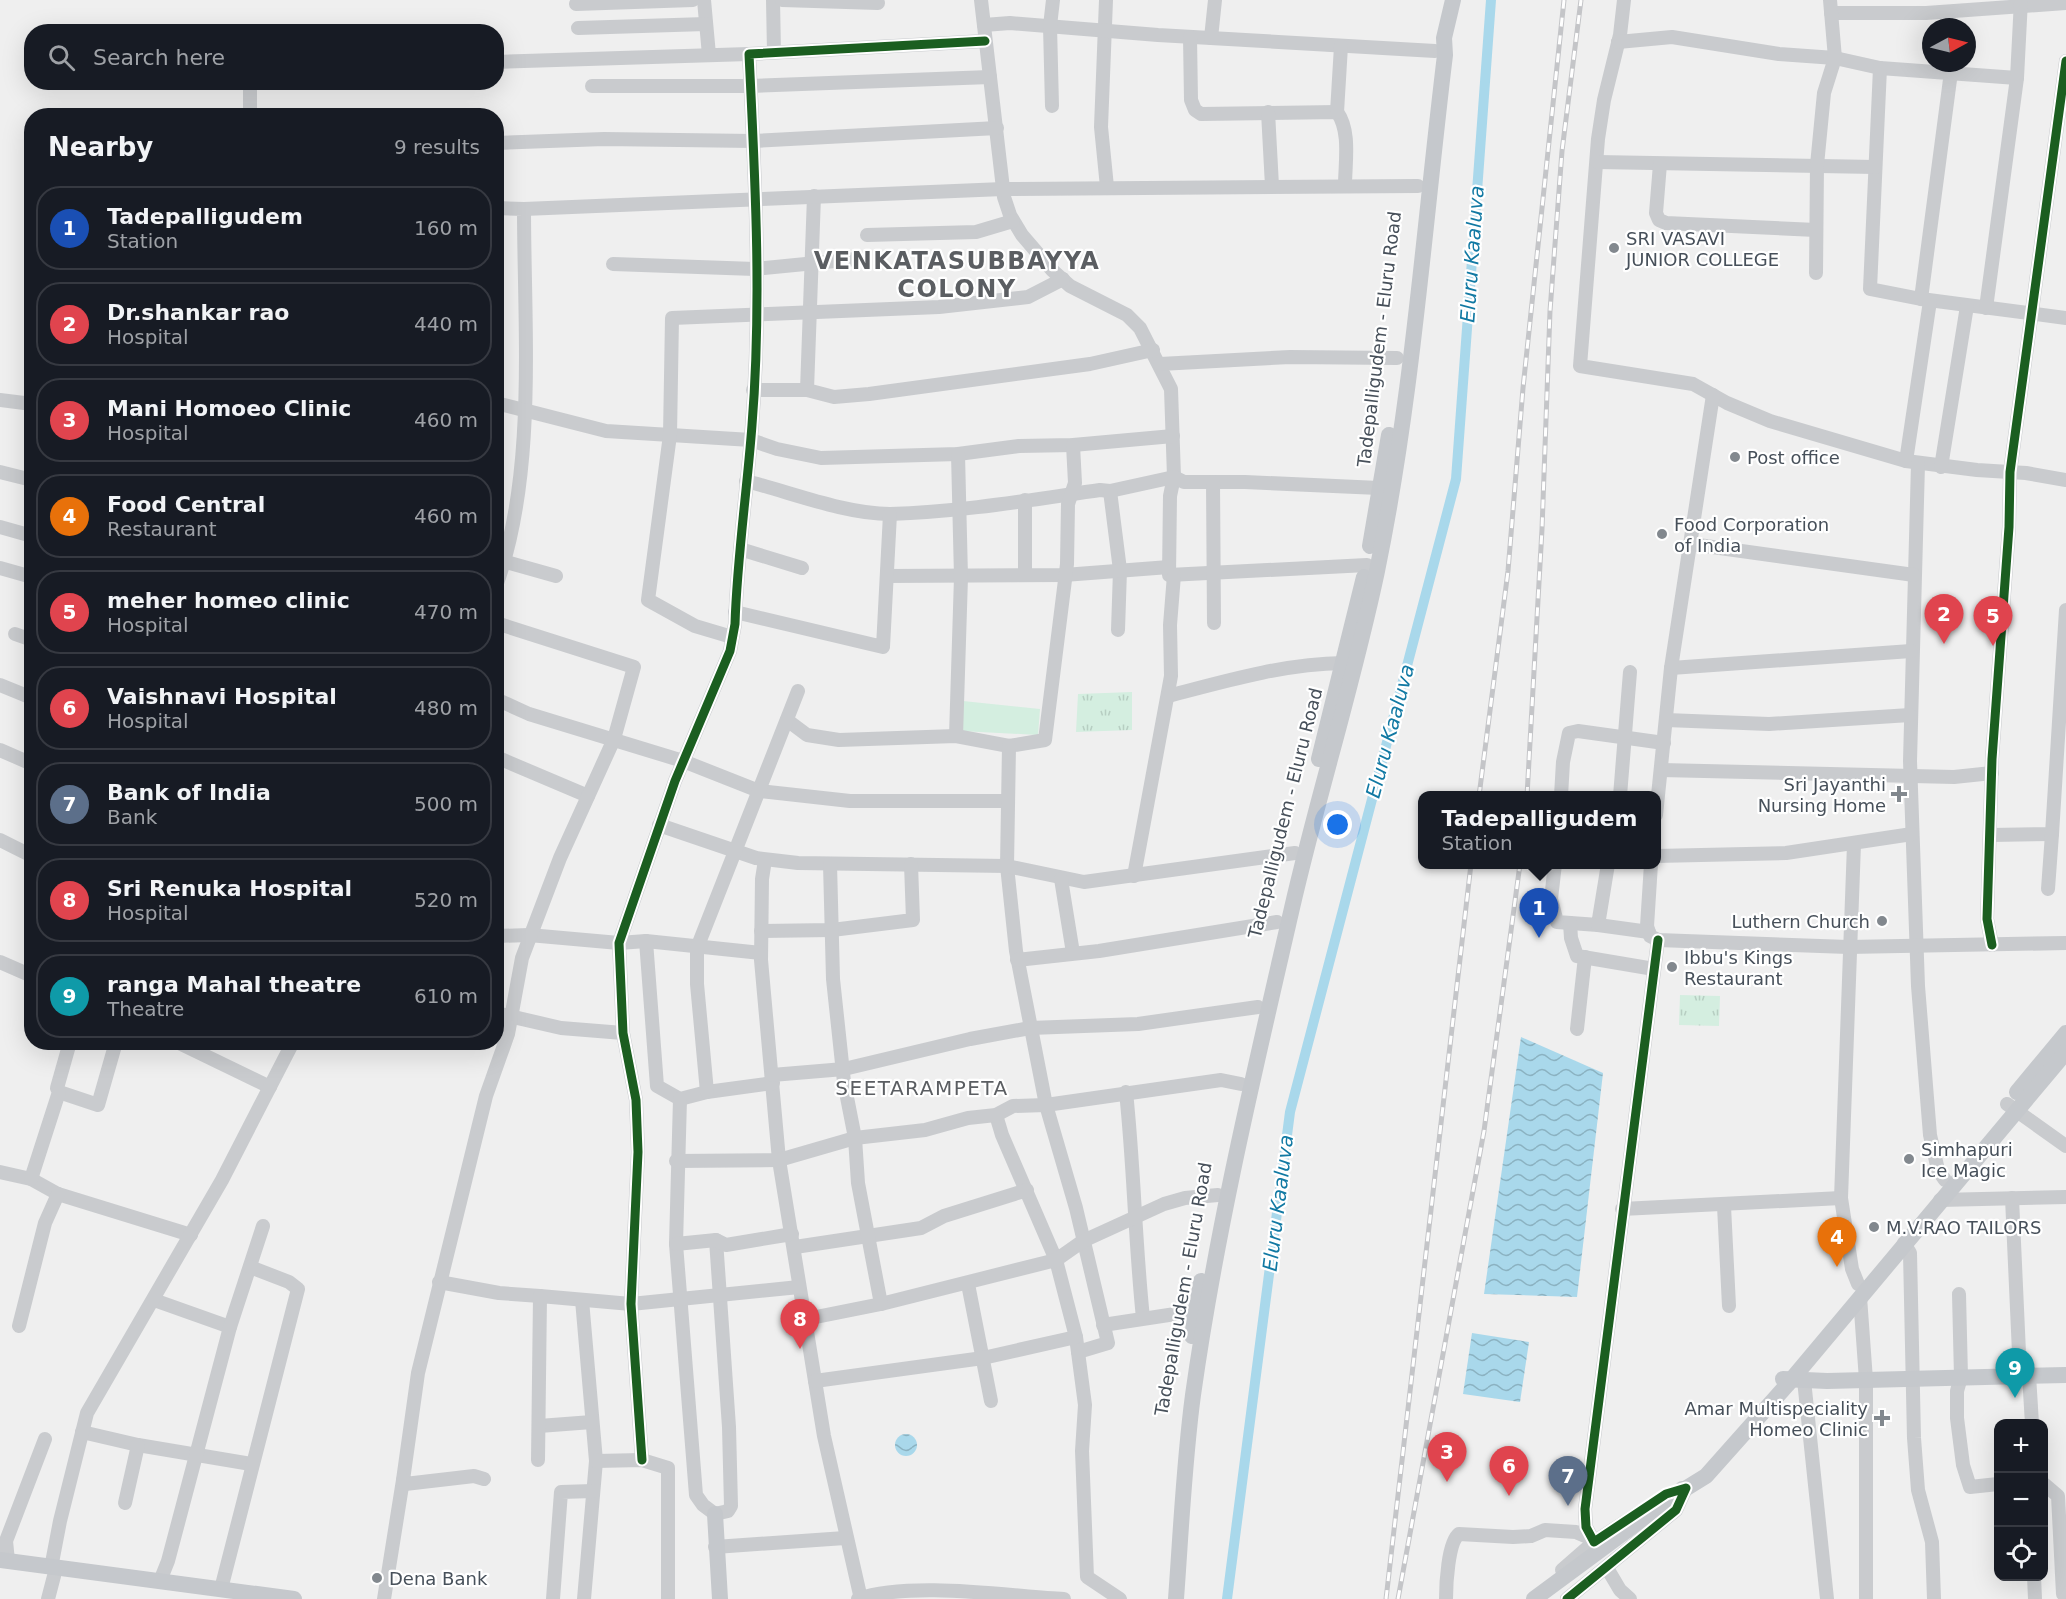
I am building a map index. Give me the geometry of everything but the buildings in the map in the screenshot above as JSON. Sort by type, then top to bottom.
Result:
[{"type":"main road","name":"Tadepalligudem - Eluru Road","points":[[1176,1599],[1198,1334],[1195,1311],[1218,1195],[1355,668],[1377,567],[1402,427],[1445,55],[1440,0]]},
{"type":"main road","name":"Tadepalligudem - Eluru Road","points":[[1165,1599],[1182,1398],[1198,1334],[1246,1085],[1258,1007],[1294,853],[1367,565],[1391,425],[1418,186],[1444,34],[1453,0]]},
{"type":"main road","points":[[1859,1291],[1940,1200],[2066,1033]]},
{"type":"main road","points":[[1534,1599],[1682,1489],[1791,1380],[1945,1180],[2066,1052]]},
{"type":"main road","points":[[1791,1380],[2066,1375]]},
{"type":"main road","points":[[715,1514],[715,1547],[720,1599]]},
{"type":"main road","points":[[3,1563],[53,1572],[221,1594],[294,1599]]},
{"type":"main road","points":[[53,1572],[160,1581],[221,1594]]},
{"type":"street","points":[[576,4],[693,0]]},
{"type":"street","points":[[705,0],[709,55]]},
{"type":"street","points":[[773,0],[774,52]]},
{"type":"street","points":[[782,0],[878,3]]},
{"type":"street","points":[[981,0],[1003,189],[1013,221],[1032,248],[1070,286],[1128,315],[1140,328],[1153,350],[1171,388],[1174,477],[1170,496],[1171,676],[1134,876]]},
{"type":"street","points":[[1052,106],[1050,26],[1053,0]]},
{"type":"street","points":[[1106,0],[1101,127],[1107,188]]},
{"type":"street","points":[[1210,38],[1215,0]]},
{"type":"street","points":[[1624,0],[1618,42],[1604,100],[1580,366],[1693,384],[1770,421],[1912,462],[2066,480]]},
{"type":"street","points":[[1816,273],[1817,165],[1824,93],[1835,58],[1830,7],[1926,13],[2021,3],[2066,3]]},
{"type":"street","points":[[1986,308],[2017,78],[2021,3]]},
{"type":"street","points":[[984,24],[1010,23],[1341,46],[1444,34]]},
{"type":"street","points":[[579,28],[706,24]]},
{"type":"street","points":[[1190,37],[1191,100],[1195,110],[1201,114],[1337,112]]},
{"type":"street","points":[[1618,42],[1672,37],[1779,54],[1835,58],[1880,68],[1922,70]]},
{"type":"street","points":[[504,62],[749,54],[985,41]]},
{"type":"street","points":[[1341,46],[1337,112],[1342,119],[1345,134],[1345,186]]},
{"type":"street","points":[[642,1460],[631,1304],[636,1100],[623,1033],[619,943],[659,825],[683,761],[730,651],[732,638],[751,440],[753,390],[755,269],[749,54]]},
{"type":"street","points":[[1992,945],[1987,919],[1992,773],[2009,527],[2010,472],[2066,61]]},
{"type":"street","points":[[1880,68],[1870,289],[1926,300],[2066,318]]},
{"type":"street","points":[[1945,1180],[1938,1170],[1930,1135],[1919,997],[1910,774],[1914,575],[1912,462],[1926,300],[1951,72],[2017,78]]},
{"type":"street","points":[[592,86],[750,86],[990,77]]},
{"type":"street","points":[[250,90],[250,108]]},
{"type":"street","points":[[1268,112],[1272,186]]},
{"type":"street","points":[[504,143],[604,139],[753,141],[997,128]]},
{"type":"street","points":[[1597,162],[1875,168]]},
{"type":"street","points":[[1659,164],[1656,213],[1659,220],[1666,223],[1816,230]]},
{"type":"street","points":[[504,208],[1003,189],[1418,186]]},
{"type":"street","points":[[807,390],[814,196]]},
{"type":"street","points":[[504,547],[519,481],[524,409],[524,209]]},
{"type":"street","points":[[867,235],[976,232],[1013,221]]},
{"type":"street","points":[[613,264],[755,269],[813,261],[856,259]]},
{"type":"street","points":[[732,638],[695,626],[648,600],[670,435],[672,318],[939,307],[1028,297],[1063,279]]},
{"type":"street","points":[[1941,467],[1967,306]]},
{"type":"street","points":[[753,390],[807,390],[834,397],[869,394],[1090,364],[1153,350]]},
{"type":"street","points":[[1160,364],[1290,357],[1398,358]]},
{"type":"street","points":[[1659,791],[1671,668],[1713,395]]},
{"type":"street","points":[[0,400],[24,403]]},
{"type":"street","points":[[504,405],[606,431],[751,440],[777,449],[821,458],[958,454],[1019,446],[1073,445],[1173,436]]},
{"type":"street","points":[[787,720],[807,735],[839,740],[956,735],[1009,746],[1045,740],[1066,564],[1068,504],[1075,483],[1073,445]]},
{"type":"street","points":[[956,735],[961,577],[958,454]]},
{"type":"street","points":[[0,472],[24,478]]},
{"type":"street","points":[[747,481],[852,509],[890,514],[961,509],[1110,491],[1174,477],[1184,482],[1379,488]]},
{"type":"street","points":[[1213,482],[1215,623]]},
{"type":"street","points":[[1110,491],[1120,570],[1118,630]]},
{"type":"street","points":[[1025,500],[1025,575]]},
{"type":"street","points":[[735,612],[883,647],[890,514]]},
{"type":"street","points":[[0,527],[24,534]]},
{"type":"street","points":[[1691,544],[1914,575]]},
{"type":"street","points":[[740,549],[802,568]]},
{"type":"street","points":[[504,561],[556,576]]},
{"type":"street","points":[[886,576],[1064,575],[1120,570],[1213,573],[1367,565]]},
{"type":"street","points":[[0,568],[24,575]]},
{"type":"street","points":[[2048,889],[2066,610]]},
{"type":"street","points":[[504,626],[634,667],[614,739],[530,935],[522,958],[511,1016],[504,1038]]},
{"type":"street","points":[[15,634],[24,637]]},
{"type":"street","points":[[1671,668],[1911,651]]},
{"type":"street","points":[[1168,696],[1269,671],[1312,663],[1343,663]]},
{"type":"street","points":[[1620,791],[1630,672]]},
{"type":"street","points":[[0,685],[24,695]]},
{"type":"street","points":[[707,1092],[697,984],[697,948],[798,691]]},
{"type":"street","points":[[504,703],[529,714],[683,761],[759,791],[850,801],[1007,801]]},
{"type":"street","points":[[1666,720],[1769,724],[1910,715]]},
{"type":"street","points":[[1561,791],[1563,762],[1569,733],[1578,731],[1664,743]]},
{"type":"street","points":[[1009,746],[1007,866],[1017,960],[1046,1105],[1108,1343],[1078,1352]]},
{"type":"street","points":[[0,750],[24,760]]},
{"type":"street","points":[[504,761],[588,796]]},
{"type":"street","points":[[1661,770],[1910,774],[1954,777],[1992,773]]},
{"type":"street","points":[[659,825],[765,860],[830,864],[1007,866],[1084,882],[1294,853]]},
{"type":"street","points":[[1661,856],[1786,854],[1912,834]]},
{"type":"street","points":[[1991,835],[2052,840],[2066,847]]},
{"type":"street","points":[[0,840],[24,852]]},
{"type":"street","points":[[1854,844],[1848,947],[1841,1198],[1852,1269],[1859,1291],[1866,1380],[1866,1599]]},
{"type":"street","points":[[765,860],[762,879],[761,953],[764,1015],[773,1079],[779,1160],[794,1240],[799,1287],[815,1381],[845,1538],[860,1599],[892,1593],[937,1592],[1064,1599]]},
{"type":"street","points":[[830,864],[833,979],[844,1082],[855,1138],[858,1183],[881,1304]]},
{"type":"street","points":[[761,931],[832,930],[914,920],[911,864]]},
{"type":"street","points":[[1555,869],[1551,895],[1557,922],[1598,925],[1654,936],[1848,947],[2066,943]]},
{"type":"street","points":[[1598,925],[1607,869]]},
{"type":"street","points":[[1592,1540],[1585,1509],[1654,969],[1651,869]]},
{"type":"street","points":[[1061,879],[1073,953]]},
{"type":"street","points":[[1017,960],[1278,922]]},
{"type":"street","points":[[1570,923],[1571,938],[1577,956],[1654,969]]},
{"type":"street","points":[[504,936],[530,935],[619,943],[645,941],[761,953]]},
{"type":"street","points":[[645,941],[657,1086],[680,1099],[773,1079],[844,1069],[970,1039],[1030,1028],[1138,1024],[1258,1007]]},
{"type":"street","points":[[1577,1029],[1584,957]]},
{"type":"street","points":[[0,962],[24,971]]},
{"type":"street","points":[[504,1015],[561,1028],[623,1033]]},
{"type":"street","points":[[31,1179],[59,1092],[57,1088],[68,1050]]},
{"type":"street","points":[[59,1092],[98,1105],[114,1050]]},
{"type":"street","points":[[194,1050],[270,1087]]},
{"type":"street","points":[[48,1599],[60,1521],[87,1413],[191,1235],[289,1050]]},
{"type":"street","points":[[384,1599],[418,1373],[486,1096],[500,1050]]},
{"type":"street","points":[[676,1161],[779,1160],[855,1138],[926,1130],[996,1114],[1013,1106],[1046,1105],[1221,1080],[1246,1085]]},
{"type":"street","points":[[1126,1092],[1135,1184],[1133,1220],[1143,1318]]},
{"type":"street","points":[[680,1099],[676,1161],[676,1244],[696,1495],[703,1506],[715,1514],[728,1511],[731,1506],[721,1296],[716,1240]]},
{"type":"street","points":[[2011,1108],[2066,1146]]},
{"type":"street","points":[[996,1114],[1002,1135],[1056,1260],[1076,1337],[1084,1405],[1082,1451],[1087,1577],[1120,1599]]},
{"type":"street","points":[[0,1172],[31,1179],[58,1194],[191,1235]]},
{"type":"street","points":[[676,1244],[716,1240],[726,1245],[921,1228],[944,1216],[1027,1190]]},
{"type":"street","points":[[19,1326],[45,1223],[58,1194]]},
{"type":"street","points":[[806,1319],[968,1284],[1056,1260],[1083,1241],[1164,1204],[1185,1198],[1218,1195]]},
{"type":"street","points":[[1940,1200],[2066,1197]]},
{"type":"street","points":[[1622,1209],[1724,1206],[1841,1198]]},
{"type":"street","points":[[2013,1198],[2024,1375],[2031,1419]]},
{"type":"street","points":[[1724,1206],[1729,1306]]},
{"type":"street","points":[[160,1581],[168,1561],[230,1327],[263,1226]]},
{"type":"street","points":[[1904,1243],[1910,1252],[1914,1438],[1918,1490],[1932,1542],[1934,1599]]},
{"type":"street","points":[[221,1594],[251,1464],[298,1288],[250,1267]]},
{"type":"street","points":[[439,1282],[499,1293],[631,1304],[799,1287]]},
{"type":"street","points":[[968,1284],[991,1401]]},
{"type":"street","points":[[1959,1294],[1960,1377],[1957,1391],[1957,1418],[1963,1465],[1970,1487],[1994,1484]]},
{"type":"street","points":[[538,1460],[540,1296]]},
{"type":"street","points":[[154,1300],[230,1327]]},
{"type":"street","points":[[582,1300],[596,1461],[584,1599]]},
{"type":"street","points":[[1103,1325],[1195,1311]]},
{"type":"street","points":[[815,1381],[984,1358],[1076,1337]]},
{"type":"street","points":[[1791,1380],[1827,1599]]},
{"type":"street","points":[[539,1426],[592,1422]]},
{"type":"street","points":[[82,1432],[138,1445],[251,1464]]},
{"type":"street","points":[[3,1563],[6,1541],[45,1439]]},
{"type":"street","points":[[125,1503],[138,1445]]},
{"type":"street","points":[[596,1461],[642,1460],[668,1468],[668,1599]]},
{"type":"street","points":[[403,1480],[405,1484],[474,1476],[484,1479]]},
{"type":"street","points":[[2048,1488],[2058,1496],[2062,1595]]},
{"type":"street","points":[[1524,1599],[1592,1540],[1666,1494],[1682,1489]]},
{"type":"street","points":[[1567,1599],[1676,1510],[1682,1489]]},
{"type":"street","points":[[553,1599],[561,1492],[593,1491]]},
{"type":"street","points":[[1446,1599],[1445,1577],[1454,1539],[1459,1534],[1513,1538],[1531,1536],[1545,1530],[1576,1532],[1592,1540]]},
{"type":"street","points":[[715,1547],[845,1538]]},
{"type":"street","points":[[1607,1568],[1620,1590],[1630,1599]]},
{"type":"street","points":[[2034,1581],[2035,1599]]},
{"type":"green space","points":[[1132,692],[1132,730],[1076,732],[1078,694]]},
{"type":"green space","points":[[963,701],[1040,709],[1038,735],[961,731]]},
{"type":"green space","points":[[1680,995],[1720,996],[1719,1026],[1679,1025]]},
{"type":"water","points":[[1521,1037],[1603,1073],[1577,1297],[1484,1294]]},
{"type":"water","points":[[1472,1333],[1529,1342],[1520,1402],[1463,1394]]},
{"type":"water","points":[[902,1434],[910,1434],[917,1441],[917,1449],[910,1456],[902,1456],[895,1449],[895,1441]]},
{"type":"waterway","name":"Eluru Kaaluva","points":[[1227,1599],[1290,1112],[1456,479],[1491,0]]},
{"type":"railway","points":[[1480,791],[1508,571],[1523,388],[1564,0]]},
{"type":"railway","points":[[1527,791],[1542,529],[1550,311],[1562,151],[1581,0]]},
{"type":"railway","points":[[1386,1599],[1470,869]]},
{"type":"railway","points":[[1398,1599],[1484,1131],[1519,869]]},
{"type":"cycle path","points":[[642,1460],[631,1304],[638,1152],[636,1100],[623,1033],[619,943],[675,781],[730,651],[735,624],[752,425],[757,332],[749,54],[985,41]]},
{"type":"cycle path","points":[[1992,945],[1987,919],[1992,759],[2009,527],[2010,472],[2066,61]]},
{"type":"cycle path","points":[[1567,1599],[1676,1510],[1686,1488],[1666,1494],[1594,1542],[1586,1527],[1585,1509],[1658,940]]},
{"type":"place","name":"SRI VASAVI JUNIOR COLLEGE","points":[[1614,248]]},
{"type":"place","name":"Post office","points":[[1735,457]]},
{"type":"place","name":"Food Corporation of India","points":[[1662,534]]},
{"type":"place","name":"Dr.shankar rao","points":[[1944,644]]},
{"type":"place","name":"meher homeo clinic","points":[[1993,646]]},
{"type":"place","name":"Sri Jayanthi Nursing Home","points":[[1899,794]]},
{"type":"place","name":"Luthern Church","points":[[1882,921]]},
{"type":"place","name":"Tadepalligudem","points":[[1539,938]]},
{"type":"place","name":"Ibbu's Kings Restaurant","points":[[1672,967]]},
{"type":"place","name":"Simhapuri Ice Magic","points":[[1909,1159]]},
{"type":"place","name":"M.V.RAO TAILORS","points":[[1874,1227]]},
{"type":"place","name":"Food Central","points":[[1837,1267]]},
{"type":"place","name":"Sri Renuka Hospital","points":[[800,1349]]},
{"type":"place","name":"ranga Mahal theatre","points":[[2015,1398]]},
{"type":"place","name":"Amar Multispeciality Homeo Clinic","points":[[1882,1418]]},
{"type":"place","name":"Mani Homoeo Clinic","points":[[1447,1482]]},
{"type":"place","name":"Vaishnavi Hospital","points":[[1509,1496]]},
{"type":"place","name":"Bank of India","points":[[1568,1506]]},
{"type":"place","name":"Dena Bank","points":[[377,1578]]},
{"type":"district","name":"VENKATASUBBAYYA COLONY","points":[[957,275]]},
{"type":"district","name":"SEETARAMPETA","points":[[922,1088]]}]
